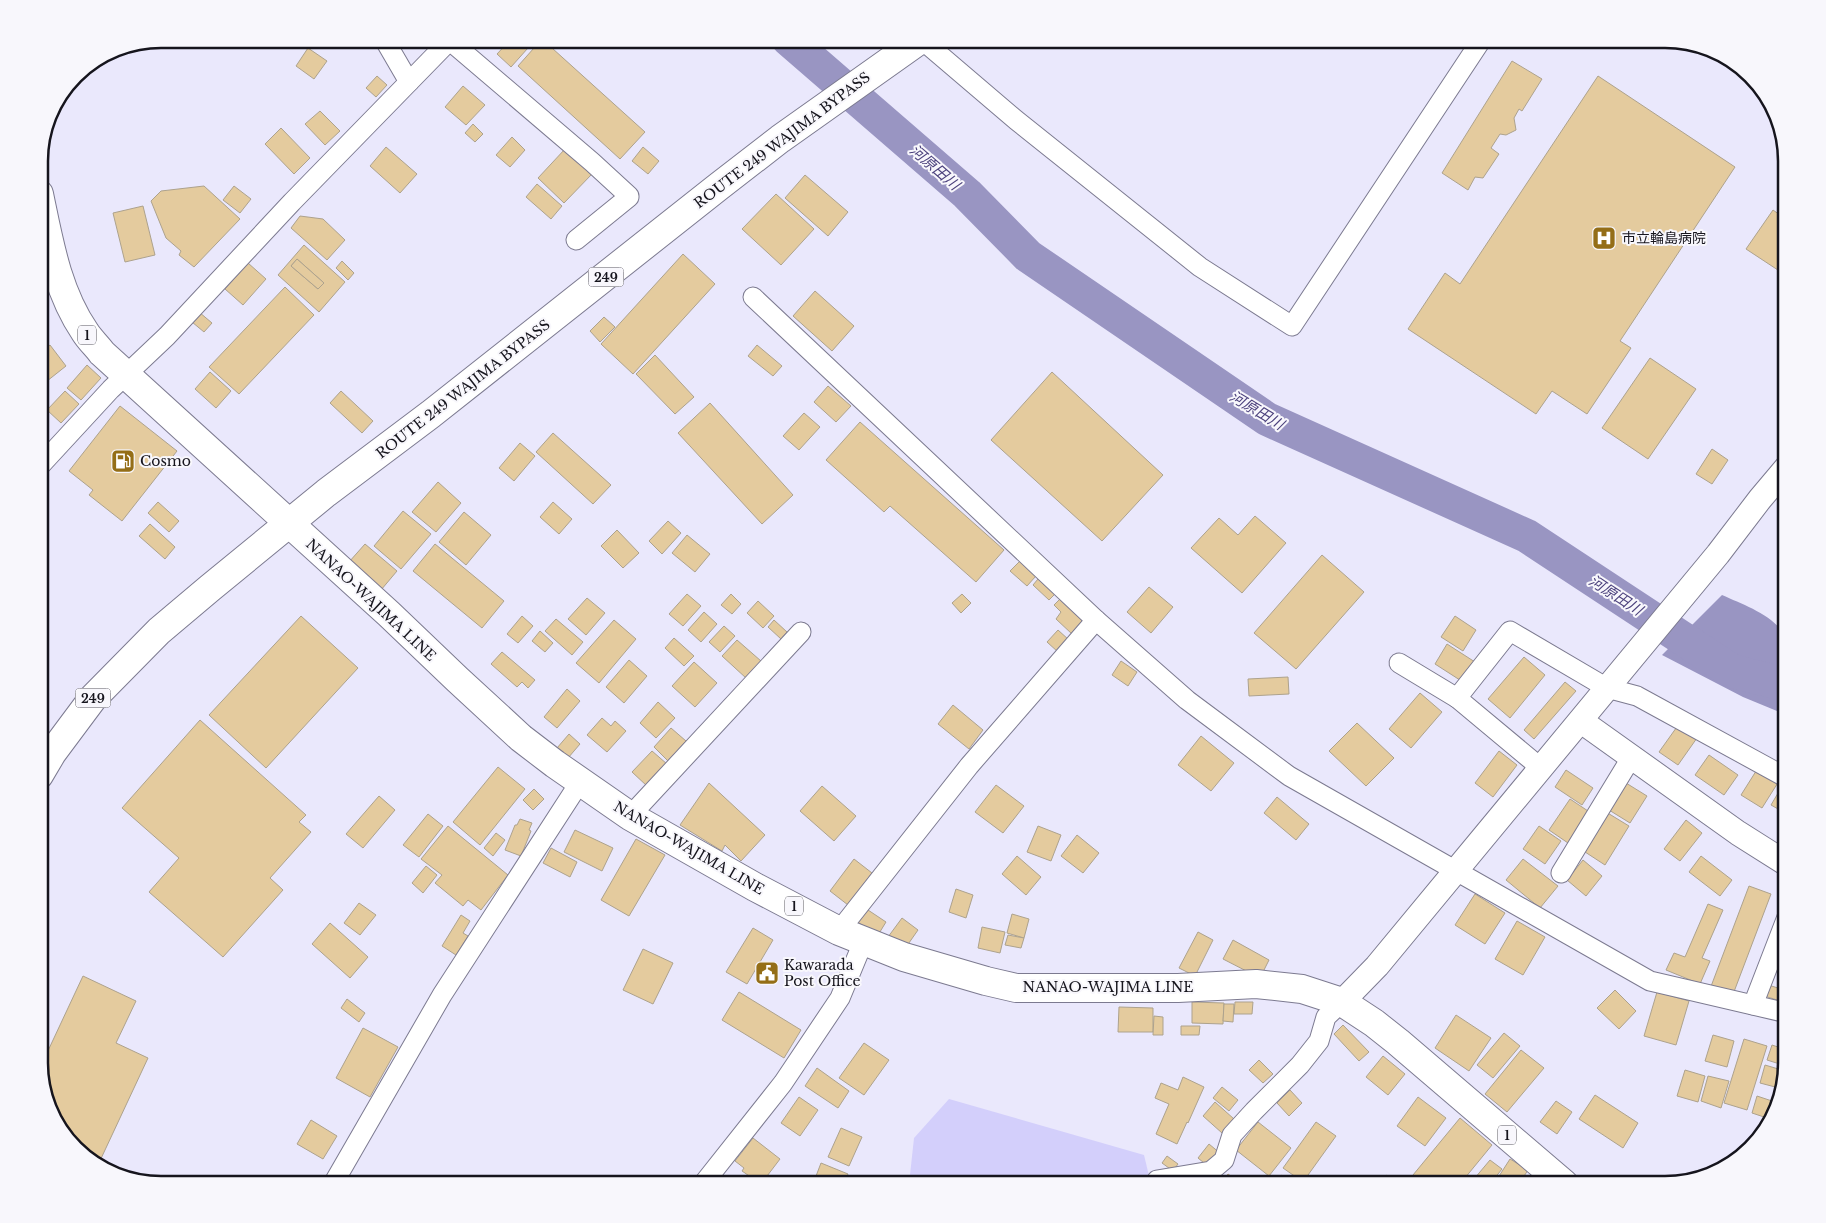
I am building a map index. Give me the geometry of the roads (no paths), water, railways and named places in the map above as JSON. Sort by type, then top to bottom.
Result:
[{"type":"main road","name":"ROUTE 249 WAJIMA BYPASS","points":[[48,760],[93,698],[159,631],[195,600],[326,493],[439,408],[780,139],[908,48]]},
{"type":"main road","name":"NANAO-WAJIMA LINE","points":[[48,238],[52,258],[69,306],[85,334],[126,376],[389,614],[521,738],[630,816],[755,887],[839,931],[904,957],[986,981],[1016,988],[1178,988],[1256,984],[1302,989],[1342,1002],[1374,1023],[1398,1042],[1555,1176]]},
{"type":"street","points":[[389,48],[409,82]]},
{"type":"street","points":[[48,457],[111,389],[168,336],[292,202],[442,48]]},
{"type":"street","points":[[459,48],[629,196],[576,240]]},
{"type":"street","points":[[922,48],[1016,120],[1200,267],[1292,326],[1476,48]]},
{"type":"street","points":[[753,297],[1096,620],[1187,700],[1289,776],[1650,981],[1778,1011]]},
{"type":"street","points":[[1181,1176],[1211,1171],[1224,1160],[1232,1135],[1300,1065],[1319,1041],[1326,1017],[1377,966],[1716,557],[1778,478]]},
{"type":"street","points":[[839,931],[969,766],[1096,620]]},
{"type":"street","points":[[1458,698],[1510,631],[1607,688],[1637,696],[1778,773]]},
{"type":"street","points":[[630,816],[801,632]]},
{"type":"street","points":[[1399,663],[1458,698],[1541,768]]},
{"type":"street","points":[[1580,721],[1738,833],[1778,858]]},
{"type":"street","points":[[1561,873],[1631,758]]},
{"type":"street","points":[[338,1176],[442,995],[580,782]]},
{"type":"street","points":[[709,1176],[783,1083],[840,998],[864,940]]},
{"type":"street","points":[[1753,1005],[1778,940]]},
{"type":"waterway","name":"河原田川","points":[[798,48],[967,194],[1028,256],[1267,419],[1527,536],[1732,671],[1778,683]]},
{"type":"place","name":"市立輪島病院","points":[[1604,238]]},
{"type":"place","name":"Cosmo","points":[[123,461]]},
{"type":"place","name":"Kawarada Post Office","points":[[767,973]]}]
